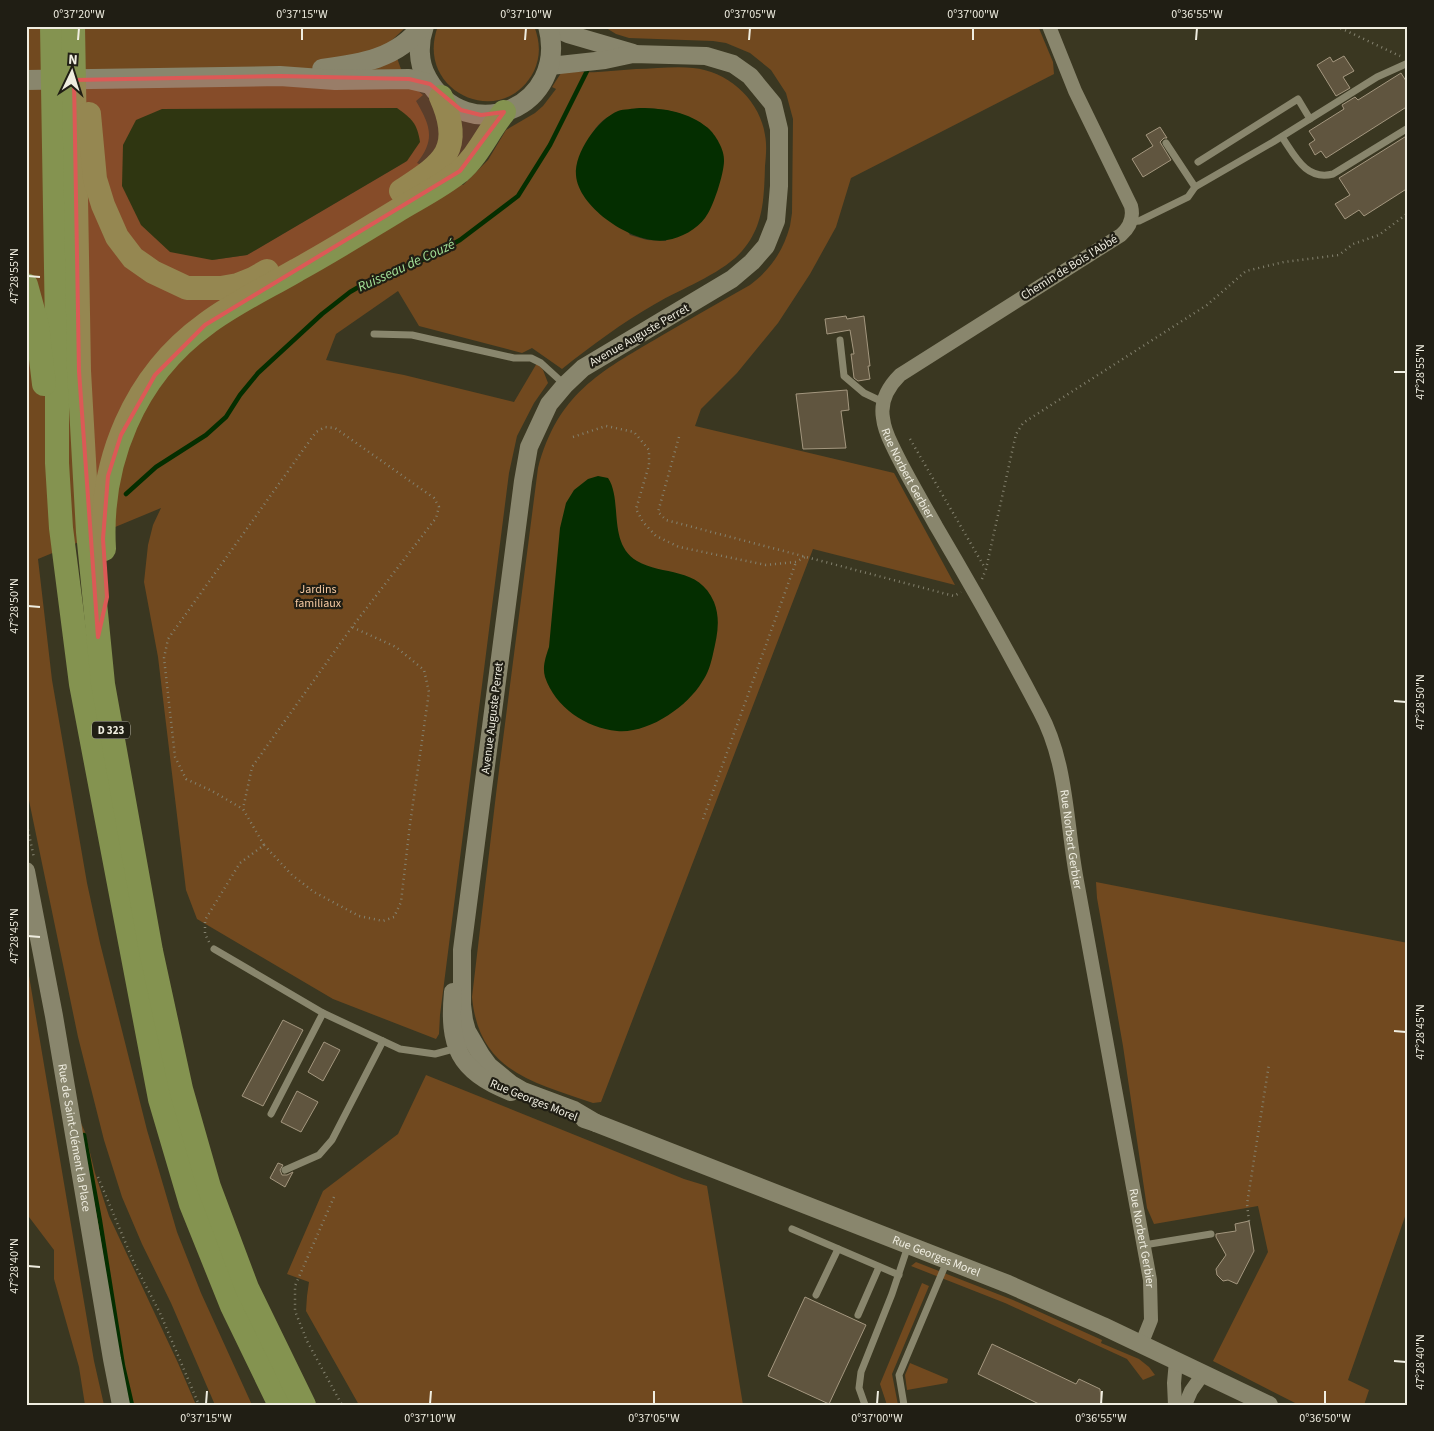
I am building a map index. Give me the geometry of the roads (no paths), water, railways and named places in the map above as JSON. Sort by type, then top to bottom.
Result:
[{"type":"highway","name":"D 323","points":[[52,26],[57,328],[57,463],[60,528],[80,684],[160,1099],[191,1204],[232,1306],[280,1405]]},
{"type":"highway","name":"D 323","points":[[73,26],[79,371],[88,532],[103,684],[151,951],[181,1090],[209,1187],[247,1288],[304,1405]]},
{"type":"highway","points":[[85,26],[91,146],[95,179],[103,205],[117,237],[133,258],[153,272],[187,288],[221,288],[238,285],[254,279],[401,191],[434,169],[445,156],[451,138],[449,115],[436,91]]},
{"type":"highway","points":[[98,637],[106,597],[103,539],[104,498],[108,476],[121,435],[137,402],[155,375],[184,343],[204,325],[231,307],[348,241],[452,176],[477,153],[504,112]]},
{"type":"highway","points":[[26,285],[37,325],[48,415],[57,463]]},
{"type":"main road","points":[[423,26],[420,42],[421,62],[424,73],[436,91]]},
{"type":"main road","points":[[280,76],[350,65],[379,58],[408,42],[423,26]]},
{"type":"main road","points":[[26,80],[280,76],[335,80],[395,78],[423,81],[451,105],[473,114],[490,115],[504,112],[520,105],[531,97],[542,84],[550,66],[552,48],[549,26]]},
{"type":"street","name":"Avenue Auguste Perret","points":[[549,26],[568,34],[633,54]]},
{"type":"street","points":[[1049,26],[1075,91],[1131,206],[1131,222]]},
{"type":"street","name":"Avenue Auguste Perret","points":[[474,1043],[467,1031],[462,1005],[462,950],[523,480],[529,447],[549,404],[582,368],[732,280],[766,246],[776,220],[779,129],[773,104],[750,76],[733,64],[706,56],[633,54],[605,60],[550,66]]},
{"type":"street","name":"Chemin de Bois l'Abbé","points":[[883,402],[889,387],[900,375],[1121,235],[1131,222]]},
{"type":"street","name":"Rue Norbert Gerbier","points":[[883,402],[885,428],[902,466],[972,587],[1042,715],[1055,745],[1066,795],[1076,876],[1150,1280],[1151,1320],[1141,1345]]},
{"type":"street","name":"Rue de Saint-Clément la Place","points":[[31,867],[54,1016],[121,1405]]},
{"type":"street","name":"Avenue Auguste Perret","points":[[456,1048],[452,1030],[451,1011],[455,972],[462,950]]},
{"type":"street","name":"Rue Georges Morel","points":[[474,1043],[489,1066],[511,1084],[524,1091],[574,1110],[596,1122],[1008,1284],[1103,1326],[1269,1405]]},
{"type":"street","name":"Rue Georges Morel","points":[[456,1048],[468,1066],[492,1084],[572,1116],[596,1122]]},
{"type":"street","points":[[1175,1405],[1174,1383],[1176,1362]]},
{"type":"street","points":[[1185,1405],[1191,1391],[1203,1374]]},
{"type":"lane","points":[[1131,222],[1188,197],[1195,187],[1282,137],[1377,77],[1408,61]]},
{"type":"lane","points":[[1198,162],[1298,99],[1310,119]]},
{"type":"lane","points":[[1282,137],[1304,168],[1310,173],[1322,176],[1332,174],[1408,128]]},
{"type":"lane","points":[[1166,143],[1195,187]]},
{"type":"lane","points":[[374,334],[412,335],[514,358],[531,358],[541,363],[565,385]]},
{"type":"lane","points":[[840,340],[844,376],[864,392],[883,402]]},
{"type":"lane","points":[[214,950],[323,1014],[400,1049],[431,1054],[474,1043]]},
{"type":"lane","points":[[271,1114],[323,1014]]},
{"type":"lane","points":[[285,1170],[319,1155],[332,1140],[383,1041]]},
{"type":"lane","points":[[792,1229],[898,1275]]},
{"type":"lane","points":[[1144,1245],[1211,1234]]},
{"type":"lane","points":[[865,1405],[859,1388],[861,1372],[908,1246]]},
{"type":"lane","points":[[816,1296],[838,1249]]},
{"type":"lane","points":[[904,1405],[899,1375],[946,1261]]},
{"type":"lane","points":[[858,1315],[879,1267]]},
{"type":"waterway","name":"Ruisseau de Couzé","points":[[126,494],[156,467],[206,435],[226,417],[240,395],[258,373],[322,314],[350,292],[376,277],[428,258],[460,240],[518,196],[550,145],[587,71]]},
{"type":"waterway","points":[[84,1135],[123,1366],[132,1405]]},
{"type":"park label","name":"Jardins familiaux","points":[[318,596]]}]
